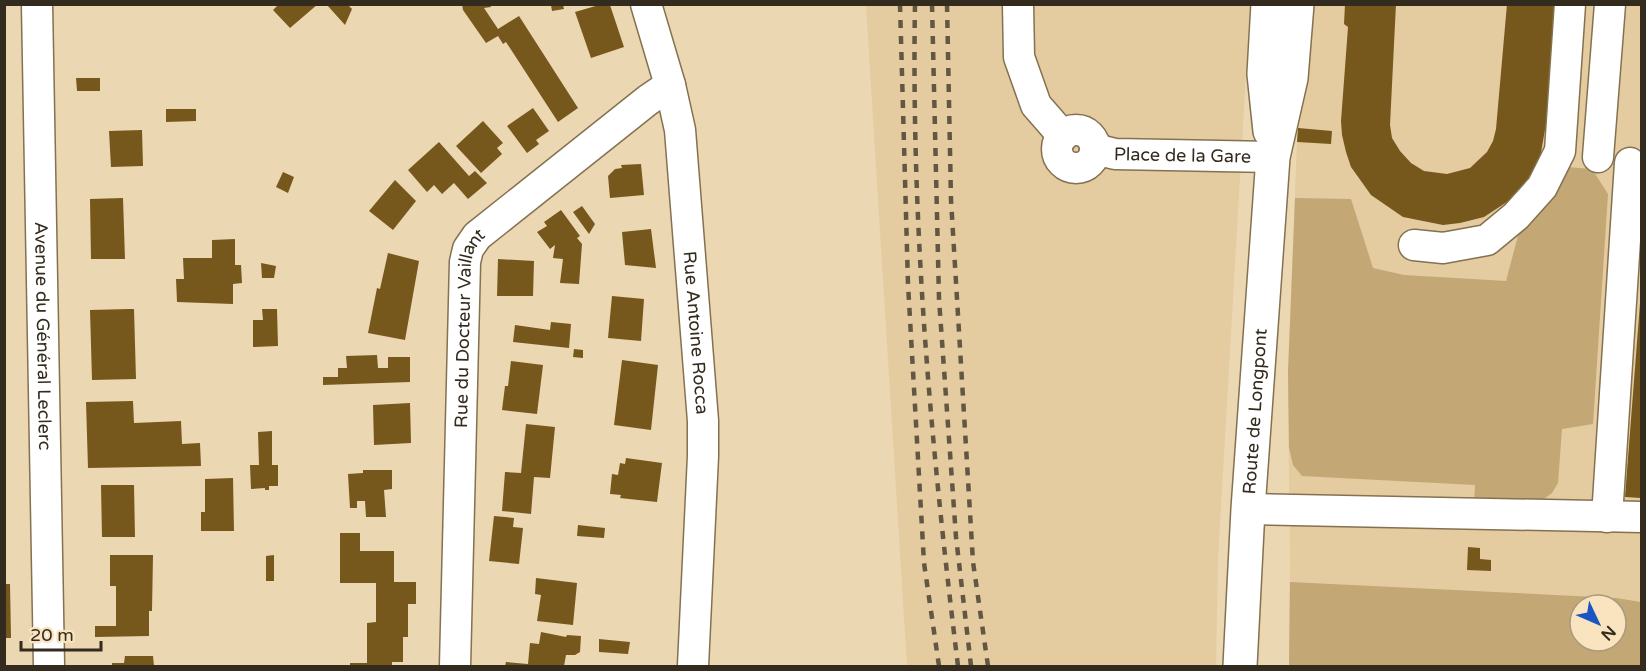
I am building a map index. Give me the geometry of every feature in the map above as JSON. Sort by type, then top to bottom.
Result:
[{"type":"main road","name":"Route de Longpont","points":[[1268,4],[1264,74],[1273,157]]},
{"type":"main road","name":"Route de Longpont","points":[[1240,666],[1248,509],[1273,157],[1292,78],[1297,4]]},
{"type":"street","name":"Avenue du Général Leclerc","points":[[37,4],[50,666]]},
{"type":"street","name":"Rue Antoine Rocca","points":[[646,4],[670,85],[680,130],[703,421],[693,666]]},
{"type":"street","name":"Place de la Gare","points":[[1018,4],[1019,57],[1036,105],[1063,136],[1074,131],[1086,133],[1094,143],[1095,149],[1115,154],[1273,157]]},
{"type":"street","points":[[1414,245],[1443,248],[1487,240],[1516,216],[1542,187],[1560,151],[1570,4]]},
{"type":"street","points":[[1598,157],[1610,4]]},
{"type":"street","name":"Rue du Docteur Vaillant","points":[[455,666],[465,262],[468,249],[477,236],[670,85]]},
{"type":"street","points":[[1560,151],[1636,163],[1607,517]]},
{"type":"street","points":[[1248,509],[1641,517]]},
{"type":"shaded area","points":[[866,5],[1250,5],[1218,558],[1216,666],[907,666]]},
{"type":"shaded area","points":[[1306,5],[1641,5],[1641,666],[1289,666],[1288,372],[1297,142]]},
{"type":"shaded area","points":[[1567,167],[1592,169],[1608,194],[1593,424],[1562,429],[1558,483],[1552,493],[1541,501],[1474,505],[1475,485],[1302,476],[1293,465],[1289,448],[1288,372],[1295,198],[1351,199],[1373,268],[1404,275],[1506,281],[1519,232]]},
{"type":"shaded area","points":[[1290,582],[1568,596],[1568,653],[1628,653],[1628,600],[1641,602],[1641,666],[1289,666]]},
{"type":"building","points":[[279,4],[318,4],[290,28],[273,10]]},
{"type":"building","points":[[462,4],[490,4],[491,7],[484,8],[498,29],[519,16],[578,108],[558,122],[506,42],[503,44],[498,36],[486,43],[463,10]]},
{"type":"building","points":[[1345,4],[1396,4],[1390,125],[1392,138],[1411,163],[1424,171],[1447,174],[1470,168],[1487,152],[1493,141],[1507,4],[1558,4],[1549,122],[1546,124],[1540,158],[1516,196],[1484,217],[1443,225],[1403,217],[1371,195],[1351,167],[1342,135],[1348,27],[1344,24]]},
{"type":"building","points":[[327,5],[348,5],[352,9],[345,25]]},
{"type":"building","points":[[551,5],[563,5],[564,9],[552,11]]},
{"type":"building","points":[[599,5],[610,5],[624,47],[591,58],[575,12]]},
{"type":"building","points":[[76,78],[100,78],[100,91],[77,91]]},
{"type":"building","points":[[533,108],[549,131],[536,140],[539,144],[527,153],[507,126]]},
{"type":"building","points":[[166,109],[196,109],[196,121],[166,122]]},
{"type":"building","points":[[483,121],[503,143],[497,148],[502,154],[481,173],[456,146]]},
{"type":"building","points":[[1298,128],[1332,131],[1331,144],[1297,142]]},
{"type":"building","points":[[142,130],[143,166],[111,167],[109,131]]},
{"type":"building","points":[[439,142],[469,176],[475,171],[487,183],[468,199],[454,183],[442,194],[434,185],[427,192],[408,170]]},
{"type":"building","points":[[641,164],[644,195],[610,198],[608,176],[615,169],[622,168],[621,165]]},
{"type":"building","points":[[283,172],[294,177],[288,193],[276,187]]},
{"type":"building","points":[[395,180],[416,201],[393,230],[369,211]]},
{"type":"building","points":[[123,198],[125,259],[91,259],[90,199]]},
{"type":"building","points":[[582,206],[595,224],[589,234],[573,212]]},
{"type":"building","points":[[561,210],[580,236],[577,238],[582,244],[579,284],[560,283],[563,259],[553,258],[555,245],[550,249],[537,232],[547,226],[544,222]]},
{"type":"building","points":[[651,229],[656,268],[625,265],[622,232]]},
{"type":"building","points":[[235,239],[235,265],[241,265],[242,283],[233,284],[233,304],[177,302],[176,279],[184,279],[183,258],[212,258],[212,240]]},
{"type":"building","points":[[388,253],[419,261],[405,340],[368,333],[377,288],[380,289]]},
{"type":"building","points":[[498,259],[534,261],[533,296],[497,296]]},
{"type":"building","points":[[261,263],[276,266],[274,278],[262,278]]},
{"type":"building","points":[[612,296],[644,299],[641,341],[608,338]]},
{"type":"building","points":[[1641,304],[1641,498],[1625,497]]},
{"type":"building","points":[[134,309],[136,379],[92,380],[90,310]]},
{"type":"building","points":[[262,309],[277,309],[278,346],[253,347],[253,320],[263,320]]},
{"type":"building","points":[[551,322],[571,324],[569,348],[513,342],[515,325],[550,330]]},
{"type":"building","points":[[574,349],[583,350],[583,358],[573,357]]},
{"type":"building","points":[[377,355],[378,368],[388,368],[388,357],[410,357],[410,382],[323,385],[323,377],[338,377],[338,368],[347,368],[346,356]]},
{"type":"building","points":[[622,360],[658,365],[651,430],[614,425]]},
{"type":"building","points":[[511,361],[543,365],[537,414],[502,410]]},
{"type":"building","points":[[133,401],[134,423],[181,421],[182,444],[200,443],[201,466],[88,468],[86,402]]},
{"type":"building","points":[[410,403],[411,443],[374,445],[373,405]]},
{"type":"building","points":[[526,424],[555,427],[550,478],[534,477],[531,514],[502,511],[505,472],[521,473]]},
{"type":"building","points":[[272,431],[272,465],[278,465],[278,486],[269,486],[269,490],[251,489],[250,465],[259,465],[258,432]]},
{"type":"building","points":[[626,458],[662,463],[657,502],[620,498],[621,495],[610,494],[612,474],[618,475],[620,463],[625,464]]},
{"type":"building","points":[[363,470],[392,470],[392,489],[384,490],[386,517],[366,517],[365,501],[357,501],[357,508],[350,508],[348,474],[363,473]]},
{"type":"building","points":[[233,478],[234,531],[201,531],[201,512],[205,512],[205,479]]},
{"type":"building","points":[[101,485],[134,485],[135,537],[102,537]]},
{"type":"building","points":[[494,516],[514,518],[513,527],[523,528],[519,564],[489,561]]},
{"type":"building","points":[[578,525],[605,528],[604,538],[577,536]]},
{"type":"building","points":[[340,533],[360,533],[360,551],[394,551],[394,582],[416,582],[416,604],[408,604],[408,637],[403,637],[403,662],[392,662],[392,666],[350,666],[350,663],[367,663],[367,623],[376,622],[376,583],[340,583]]},
{"type":"building","points":[[1468,547],[1480,548],[1480,559],[1491,560],[1491,571],[1467,570]]},
{"type":"building","points":[[110,555],[153,555],[149,636],[95,637],[95,626],[116,626],[116,586],[110,586]]},
{"type":"building","points":[[274,555],[274,581],[266,581],[266,556]]},
{"type":"building","points":[[536,578],[577,583],[573,625],[537,621],[541,595],[535,594]]},
{"type":"building","points":[[4,584],[10,584],[11,638],[4,638]]},
{"type":"building","points":[[541,632],[566,637],[567,635],[581,636],[580,652],[575,655],[566,655],[564,666],[505,666],[506,662],[528,664],[530,643],[539,644]]},
{"type":"building","points":[[599,639],[630,642],[628,654],[599,652]]},
{"type":"building","points":[[125,656],[153,656],[154,666],[112,666],[112,663],[124,663]]},
{"type":"railway","points":[[900,4],[908,284],[924,563],[939,666]]},
{"type":"railway","points":[[915,4],[916,170],[925,336],[939,501],[958,666]]},
{"type":"railway","points":[[932,4],[939,299],[956,537],[971,666]]},
{"type":"railway","points":[[947,4],[951,200],[973,562],[988,666]]}]
